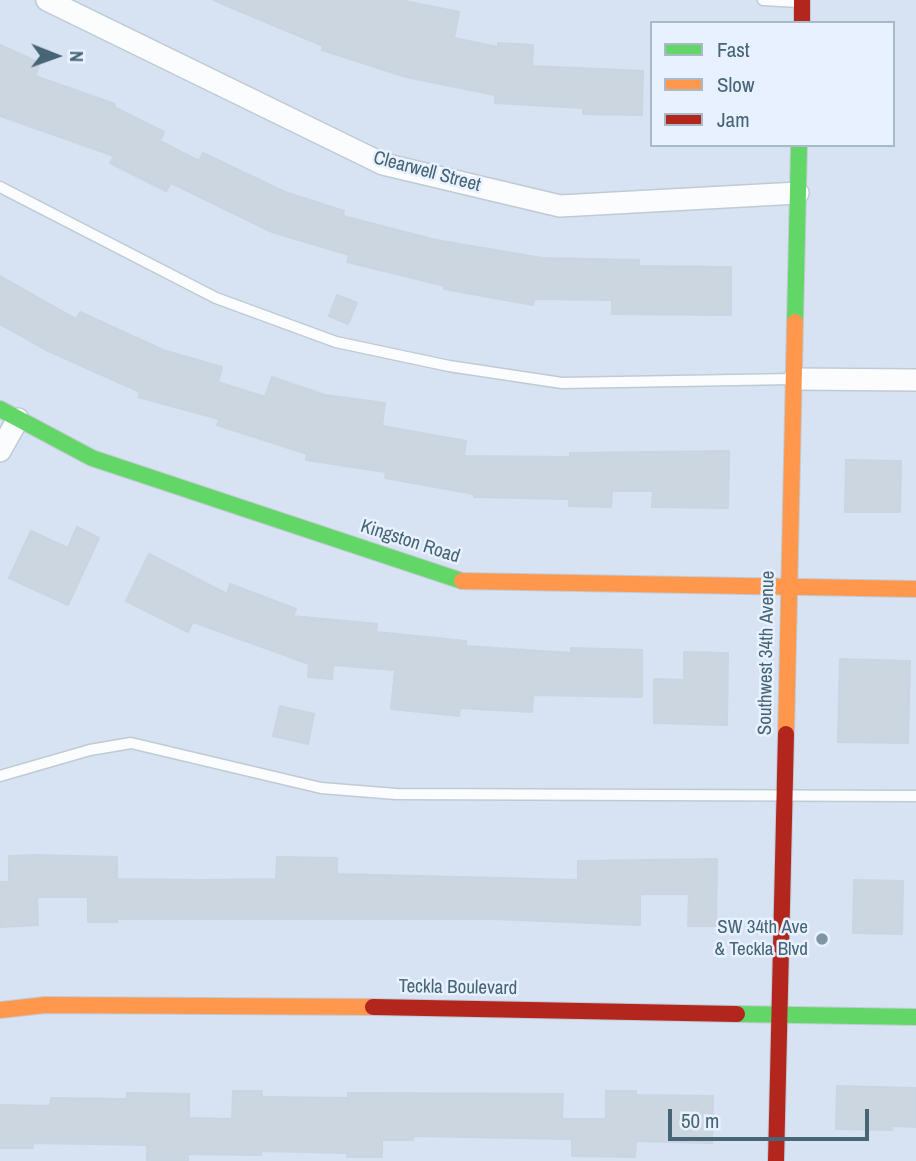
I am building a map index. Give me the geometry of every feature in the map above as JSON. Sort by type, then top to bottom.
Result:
[{"type":"main road","points":[[802,1],[802,21]]},
{"type":"main road","name":"Southwest 34th Avenue","points":[[776,1161],[799,147]]},
{"type":"main road","name":"Kingston Road","points":[[9,414],[92,458],[458,581],[916,589]]},
{"type":"main road","name":"Teckla Boulevard","points":[[0,1010],[59,1006],[916,1017]]},
{"type":"street","name":"Clearwell Street","points":[[47,0],[383,164],[560,206],[798,193]]},
{"type":"street","points":[[794,379],[916,380]]},
{"type":"street","points":[[0,451],[9,414]]},
{"type":"lane","points":[[763,0],[802,1]]},
{"type":"lane","points":[[0,187],[216,298],[335,342],[449,366],[562,383],[794,379]]},
{"type":"lane","points":[[0,776],[90,750],[131,743],[321,788],[396,794],[916,796]]},
{"type":"shaded area","points":[[0,0],[916,0],[916,1161],[0,1161]]},
{"type":"building","points":[[213,0],[400,0],[459,12],[454,38],[498,47],[498,43],[533,45],[532,66],[643,71],[642,115],[583,114],[583,108],[495,103],[495,95],[406,77],[322,50],[323,46]]},
{"type":"building","points":[[0,45],[40,63],[35,76],[115,104],[114,107],[164,132],[160,141],[199,161],[203,153],[285,192],[344,211],[343,216],[436,240],[542,258],[639,260],[639,266],[731,267],[731,315],[612,314],[612,300],[534,299],[533,305],[444,289],[445,286],[347,262],[349,255],[272,232],[171,183],[166,191],[110,163],[114,156],[0,116]]},
{"type":"building","points":[[0,276],[76,319],[80,312],[163,350],[222,367],[218,382],[265,397],[272,377],[325,395],[385,403],[382,426],[466,441],[464,456],[570,457],[570,453],[729,451],[728,508],[652,507],[653,491],[612,491],[611,507],[569,506],[569,499],[474,497],[474,494],[385,478],[386,472],[306,460],[307,454],[217,425],[219,419],[138,397],[140,392],[46,350],[0,324]]},
{"type":"building","points":[[337,295],[357,303],[348,324],[329,316]]},
{"type":"building","points":[[846,460],[901,461],[900,512],[845,512]]},
{"type":"building","points":[[77,527],[99,538],[68,605],[9,578],[31,531],[68,548]]},
{"type":"building","points":[[149,554],[227,594],[230,584],[296,609],[293,616],[377,624],[376,632],[466,641],[466,646],[571,653],[571,648],[642,650],[642,697],[533,695],[532,712],[460,708],[459,716],[391,709],[395,670],[333,665],[332,679],[308,677],[309,664],[193,622],[188,632],[126,601]]},
{"type":"building","points":[[684,652],[728,653],[727,725],[654,723],[654,679],[684,680]]},
{"type":"building","points":[[840,659],[910,661],[908,743],[838,742]]},
{"type":"building","points":[[280,706],[314,714],[308,744],[273,736]]},
{"type":"building","points":[[9,856],[117,857],[117,879],[202,880],[276,879],[277,857],[337,858],[337,874],[578,880],[578,861],[717,859],[716,926],[688,926],[689,894],[640,894],[640,925],[494,919],[117,919],[117,922],[88,922],[88,897],[37,897],[38,925],[0,927],[0,882],[9,882]]},
{"type":"building","points":[[854,880],[903,881],[902,934],[853,933]]},
{"type":"building","points":[[837,1086],[916,1088],[916,1127],[892,1126],[892,1130],[836,1129]]},
{"type":"building","points":[[233,1091],[262,1091],[262,1097],[348,1098],[348,1093],[563,1094],[562,1119],[606,1119],[606,1091],[636,1091],[636,1095],[713,1096],[712,1143],[636,1141],[635,1157],[572,1156],[572,1139],[413,1136],[413,1140],[382,1140],[382,1157],[347,1157],[347,1153],[261,1151],[261,1155],[188,1154],[188,1161],[147,1161],[147,1145],[33,1143],[33,1148],[0,1148],[0,1105],[50,1106],[51,1098],[127,1099],[127,1093],[189,1094],[189,1118],[232,1119]]},
{"type":"traffic: fast","points":[[795,322],[799,147]]},
{"type":"traffic: fast","points":[[0,409],[92,458],[462,581]]},
{"type":"traffic: fast","points":[[737,1014],[916,1017]]},
{"type":"traffic: slow","points":[[786,734],[795,322]]},
{"type":"traffic: slow","points":[[462,581],[916,589]]},
{"type":"traffic: slow","points":[[0,1010],[45,1005],[373,1007]]},
{"type":"traffic: jam","points":[[802,0],[802,21]]},
{"type":"traffic: jam","points":[[776,1161],[786,734]]},
{"type":"traffic: jam","points":[[373,1007],[737,1014]]},
{"type":"place","name":"SW 34th Ave & Teckla Blvd","points":[[822,939]]}]
